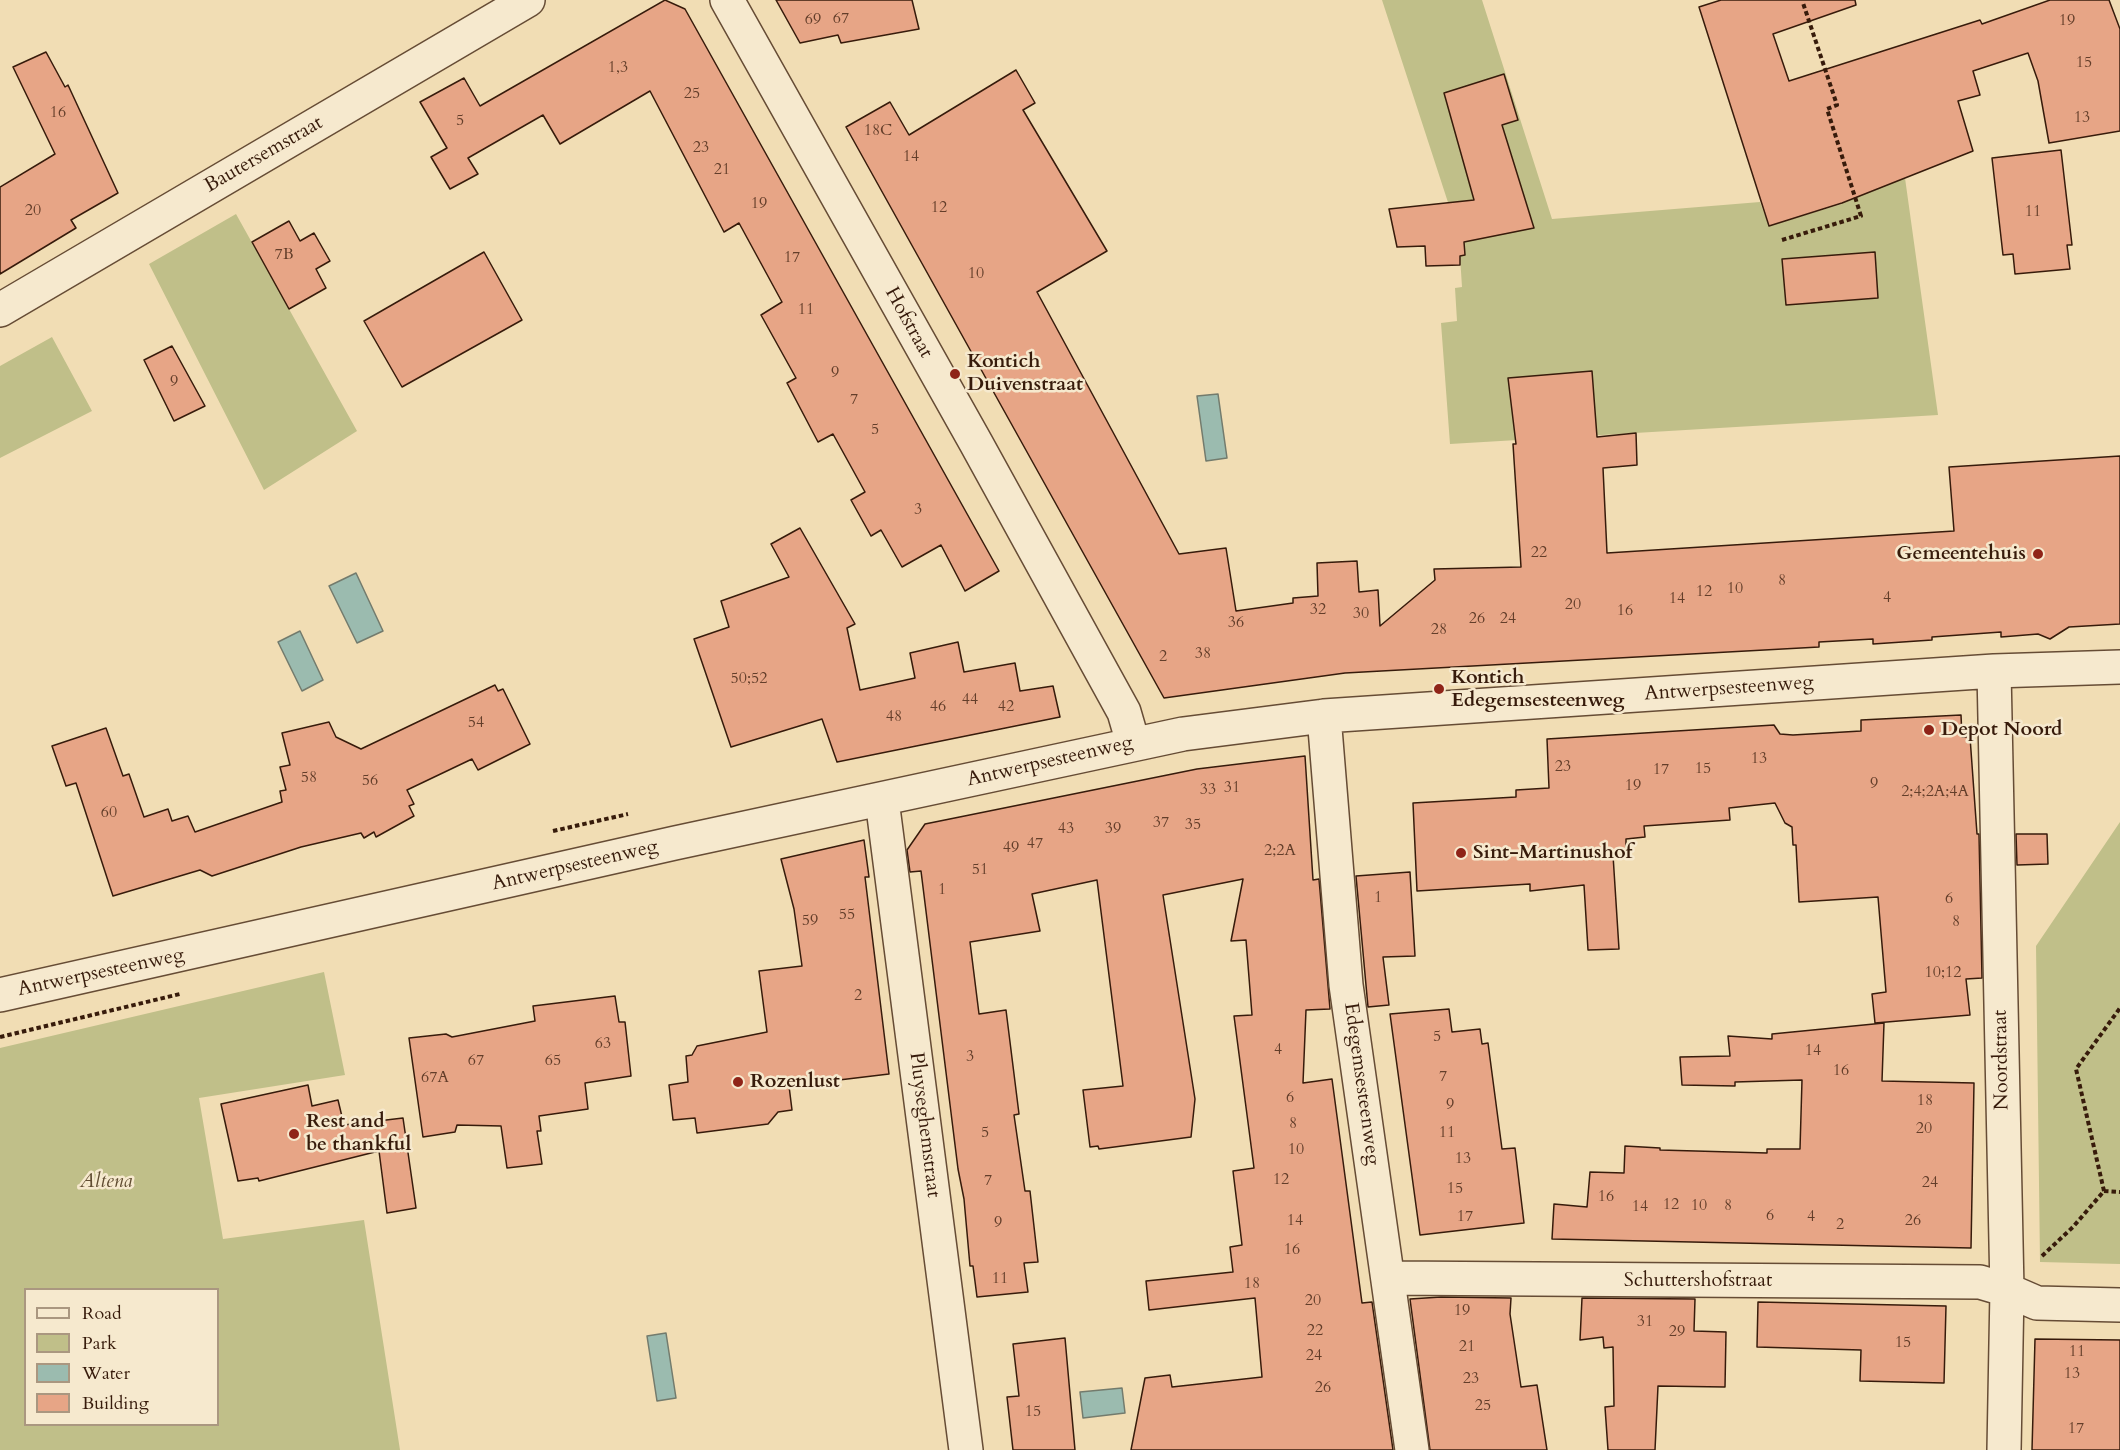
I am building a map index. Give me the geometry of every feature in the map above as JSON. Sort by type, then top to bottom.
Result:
[{"type":"street","name":"Bautersemstraat","points":[[0,310],[528,0]]},
{"type":"street","name":"Hofstraat","points":[[728,0],[1124,712],[1133,743]]},
{"type":"street","name":"Antwerpsesteenweg","points":[[0,995],[675,843],[1183,734],[1324,716],[1994,671],[2120,667]]},
{"type":"street","name":"Noordstraat","points":[[1994,671],[2007,1290],[2004,1450]]},
{"type":"street","name":"Edegemsesteenweg","points":[[1324,716],[1346,985],[1412,1450]]},
{"type":"street","name":"Pluyseghemstraat","points":[[882,800],[966,1450]]},
{"type":"street","name":"Schuttershofstraat","points":[[1388,1278],[1980,1282],[2007,1290],[2037,1303],[2120,1305]]},
{"type":"path","points":[[1782,240],[1861,216],[1827,109],[1837,105],[1803,3]]},
{"type":"path","points":[[2104,1191],[2076,1069],[2120,1008]]},
{"type":"path","points":[[2007,1290],[2073,1227],[2104,1191]]},
{"type":"path","points":[[2104,1191],[2120,1192]]},
{"type":"green space","points":[[1382,0],[1482,0],[1552,219],[1760,202],[1769,226],[1842,204],[1840,195],[1905,178],[1938,415],[1450,444],[1441,323],[1457,321],[1455,288],[1462,287],[1460,256],[1465,254],[1463,230],[1457,230]]},
{"type":"green space","points":[[236,214],[357,431],[264,490],[149,264]]},
{"type":"green space","points":[[52,337],[92,411],[0,458],[0,366]]},
{"type":"green space","points":[[2120,822],[2120,1264],[2040,1262],[2036,946]]},
{"type":"green space","name":"Altena","points":[[324,972],[345,1075],[199,1098],[223,1239],[364,1220],[400,1450],[0,1450],[0,1048]]},
{"type":"water","points":[[1218,394],[1227,458],[1206,461],[1197,396]]},
{"type":"water","points":[[356,573],[383,631],[357,643],[329,586]]},
{"type":"water","points":[[300,631],[323,680],[302,691],[278,642]]},
{"type":"water","points":[[666,1333],[676,1398],[657,1401],[647,1336]]},
{"type":"water","points":[[1122,1388],[1125,1413],[1083,1418],[1080,1392]]},
{"type":"building","points":[[665,0],[685,9],[999,571],[965,591],[941,545],[902,567],[881,530],[871,536],[851,500],[865,492],[833,434],[818,442],[787,383],[796,378],[761,315],[782,302],[739,223],[724,232],[650,91],[560,144],[543,115],[468,158],[478,174],[450,189],[431,157],[447,148],[420,102],[464,78],[480,106]]},
{"type":"building","points":[[776,0],[912,0],[919,29],[841,43],[838,35],[800,43]]},
{"type":"building","points":[[1721,0],[1855,0],[1856,5],[1773,34],[1789,81],[1980,20],[1982,24],[2050,0],[2109,0],[2120,29],[2120,131],[2049,143],[2038,81],[2028,53],[1973,71],[1980,95],[1958,101],[1973,151],[1842,203],[1769,226],[1699,7]]},
{"type":"building","points":[[46,52],[65,87],[68,85],[118,193],[71,220],[76,228],[0,274],[0,187],[55,154],[13,67]]},
{"type":"building","points":[[1016,70],[1035,103],[1023,110],[1107,251],[1037,292],[1179,554],[1226,548],[1236,611],[1293,603],[1293,598],[1318,596],[1317,563],[1357,561],[1359,592],[1378,590],[1380,626],[1435,580],[1434,569],[1521,567],[1513,444],[1516,444],[1508,378],[1592,371],[1597,437],[1636,433],[1637,465],[1603,468],[1607,553],[1954,531],[1949,467],[2120,456],[2120,624],[2069,627],[2050,639],[2038,634],[2001,637],[2001,632],[1873,644],[1873,639],[1819,642],[1819,647],[1345,673],[1164,698],[846,127],[890,102],[909,135]]},
{"type":"building","points":[[1504,74],[1518,120],[1502,125],[1534,228],[1464,242],[1465,255],[1460,256],[1460,265],[1426,266],[1425,246],[1397,247],[1389,209],[1474,200],[1444,93]]},
{"type":"building","points":[[2061,150],[2072,245],[2067,245],[2070,269],[2015,274],[2013,254],[2003,255],[1992,158]]},
{"type":"building","points":[[289,221],[300,241],[314,233],[330,261],[316,269],[326,288],[289,309],[252,242]]},
{"type":"building","points":[[484,252],[522,320],[402,387],[364,321]]},
{"type":"building","points":[[1875,252],[1878,298],[1786,305],[1782,259]]},
{"type":"building","points":[[172,346],[205,406],[174,421],[144,360]]},
{"type":"building","points":[[800,528],[855,624],[847,628],[860,690],[915,678],[910,653],[958,642],[964,672],[1015,663],[1020,691],[1053,686],[1060,717],[837,762],[822,719],[731,747],[694,639],[729,627],[721,601],[789,577],[771,544]]},
{"type":"building","points":[[495,685],[498,691],[503,689],[530,744],[478,770],[472,759],[407,790],[414,804],[409,806],[414,816],[376,837],[374,832],[364,838],[361,833],[301,847],[212,876],[200,870],[113,896],[76,783],[66,786],[52,746],[106,728],[123,776],[129,774],[144,817],[168,809],[172,821],[188,816],[195,832],[282,802],[280,791],[286,790],[280,767],[290,765],[282,733],[329,722],[336,737],[361,749]]},
{"type":"building","points":[[1961,715],[1962,737],[1970,737],[1977,834],[1979,834],[1982,978],[1966,979],[1970,1015],[1875,1023],[1872,994],[1886,992],[1878,897],[1799,902],[1796,845],[1793,845],[1792,827],[1785,823],[1775,803],[1729,808],[1730,820],[1644,826],[1645,837],[1626,839],[1626,854],[1613,855],[1619,949],[1588,950],[1584,885],[1530,891],[1530,884],[1417,891],[1413,803],[1516,797],[1516,790],[1549,788],[1547,739],[1774,725],[1780,734],[1793,735],[1861,731],[1861,720]]},
{"type":"building","points":[[1305,756],[1313,880],[1319,879],[1330,1009],[1306,1010],[1303,1083],[1332,1079],[1362,1303],[1372,1302],[1393,1450],[1131,1450],[1145,1378],[1170,1375],[1172,1387],[1262,1377],[1255,1298],[1149,1310],[1146,1281],[1233,1272],[1230,1247],[1242,1245],[1233,1171],[1254,1168],[1234,1016],[1252,1015],[1246,940],[1231,941],[1243,879],[1163,895],[1195,1099],[1191,1137],[1099,1149],[1098,1146],[1090,1147],[1083,1090],[1123,1086],[1097,880],[1032,894],[1040,931],[970,942],[979,1014],[1006,1010],[1019,1114],[1014,1115],[1025,1191],[1030,1191],[1038,1262],[1024,1263],[1028,1292],[977,1297],[973,1266],[970,1266],[964,1199],[958,1169],[921,871],[910,872],[907,850],[925,824],[1197,769]]},
{"type":"building","points":[[2016,834],[2047,834],[2048,864],[2017,865]]},
{"type":"building","points":[[864,840],[869,877],[865,877],[889,1074],[789,1086],[792,1110],[778,1112],[768,1124],[697,1133],[695,1118],[673,1120],[669,1085],[688,1082],[686,1056],[692,1055],[697,1046],[767,1032],[759,971],[802,966],[794,909],[781,859]]},
{"type":"building","points":[[1410,872],[1415,956],[1383,957],[1389,1005],[1368,1007],[1356,876]]},
{"type":"building","points":[[615,996],[619,1022],[625,1022],[631,1076],[585,1083],[588,1109],[539,1116],[541,1131],[537,1131],[542,1164],[507,1168],[501,1126],[457,1125],[455,1132],[423,1137],[409,1038],[446,1034],[452,1037],[535,1021],[533,1006]]},
{"type":"building","points":[[1449,1009],[1452,1032],[1480,1029],[1482,1044],[1488,1043],[1502,1149],[1515,1148],[1524,1223],[1420,1235],[1390,1014]]},
{"type":"building","points":[[1884,1023],[1882,1081],[1974,1083],[1971,1248],[1552,1239],[1554,1204],[1587,1207],[1590,1172],[1624,1173],[1625,1146],[1660,1148],[1660,1150],[1767,1153],[1767,1149],[1800,1149],[1802,1080],[1735,1082],[1735,1086],[1682,1085],[1680,1057],[1730,1056],[1728,1036],[1772,1039],[1772,1034]]},
{"type":"building","name":"Rest and be thankful","points":[[308,1085],[312,1106],[338,1100],[344,1125],[403,1118],[416,1208],[387,1213],[379,1151],[259,1181],[258,1178],[238,1181],[221,1104]]},
{"type":"building","points":[[1511,1298],[1510,1314],[1521,1387],[1537,1385],[1547,1450],[1430,1450],[1410,1299]]},
{"type":"building","points":[[1582,1298],[1695,1299],[1694,1331],[1726,1332],[1725,1387],[1658,1386],[1655,1450],[1608,1450],[1605,1407],[1614,1406],[1613,1347],[1604,1348],[1603,1337],[1580,1340]]},
{"type":"building","points":[[1758,1302],[1946,1306],[1944,1383],[1860,1381],[1861,1350],[1757,1347]]},
{"type":"building","points":[[1065,1338],[1075,1450],[1013,1450],[1007,1397],[1019,1396],[1013,1344]]},
{"type":"building","points":[[2035,1339],[2120,1340],[2120,1450],[2032,1450]]},
{"type":"place","name":"Kontich Duivenstraat","points":[[955,374]]},
{"type":"place","name":"Gemeentehuis","points":[[2038,554]]},
{"type":"place","name":"Kontich Edegemsesteenweg","points":[[1439,689]]},
{"type":"place","name":"Depot Noord","points":[[1929,730]]},
{"type":"place","name":"Sint-Martinushof","points":[[1461,853]]},
{"type":"place","name":"Rozenlust","points":[[738,1082]]},
{"type":"place","name":"Rest and be thankful","points":[[294,1134]]}]
